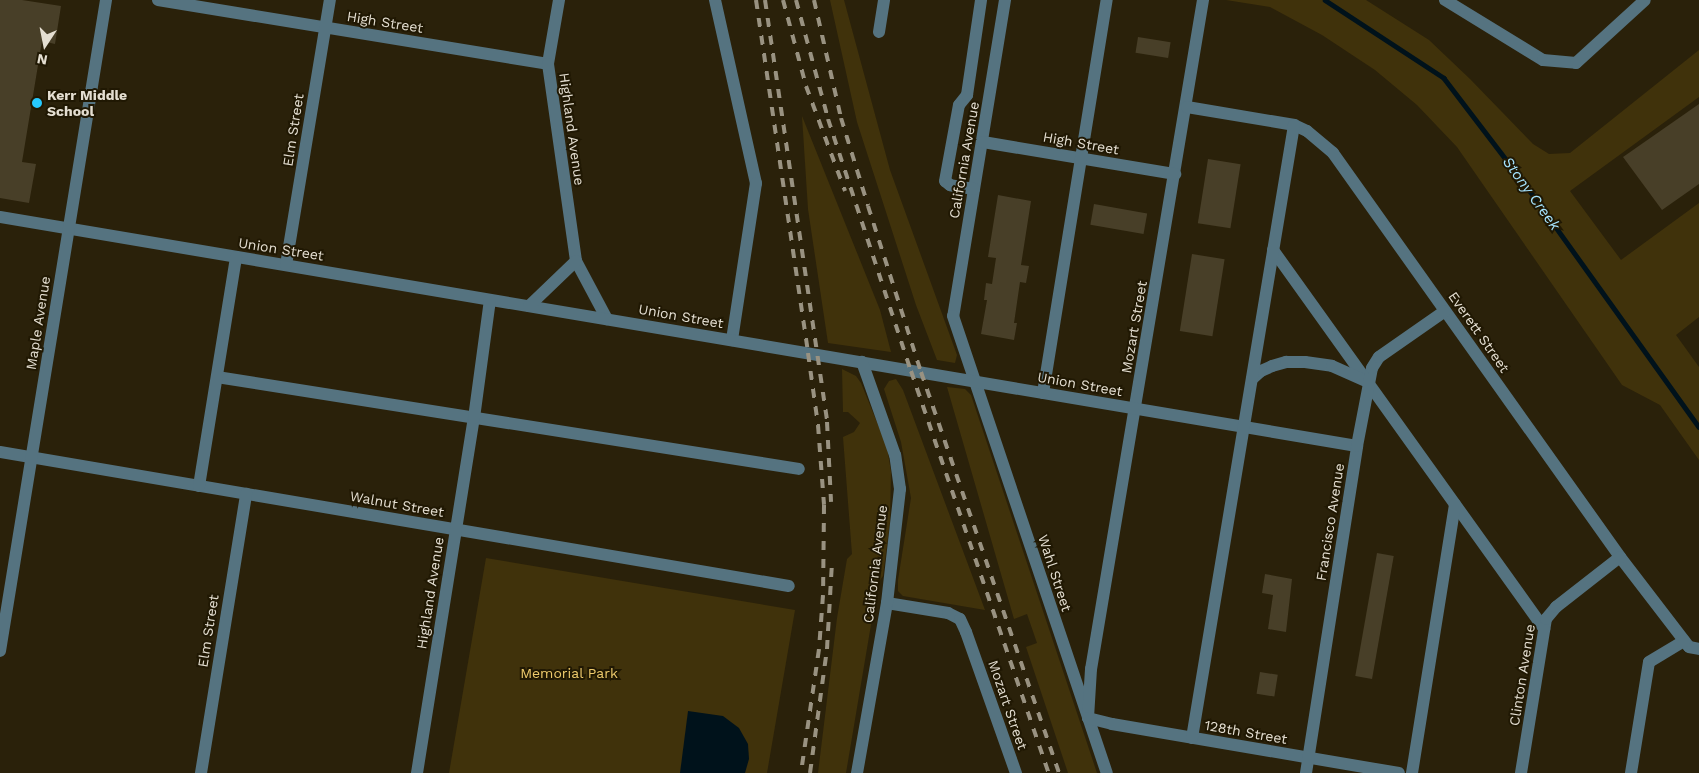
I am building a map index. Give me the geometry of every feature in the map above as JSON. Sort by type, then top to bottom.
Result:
[{"type":"street","name":"Maple Avenue","points":[[0,651],[106,0]]},
{"type":"street","name":"High Street","points":[[158,0],[222,5],[326,27],[548,64]]},
{"type":"street","name":"Elm Street","points":[[286,265],[330,0]]},
{"type":"street","name":"Highland Avenue","points":[[559,0],[548,64],[576,262],[607,319]]},
{"type":"street","points":[[715,0],[756,183],[732,340]]},
{"type":"street","points":[[879,32],[884,0]]},
{"type":"street","points":[[974,189],[950,185],[944,181],[959,106],[967,95],[981,0]]},
{"type":"street","name":"California Avenue","points":[[976,382],[953,316],[1005,0]]},
{"type":"street","points":[[1043,393],[1107,0]]},
{"type":"street","name":"Mozart Street","points":[[1088,718],[1092,669],[1187,106],[1203,0]]},
{"type":"street","points":[[1444,0],[1543,60],[1576,63],[1645,0]]},
{"type":"street","points":[[967,95],[990,98]]},
{"type":"street","name":"Everett Street","points":[[1187,106],[1294,125],[1308,130],[1333,153],[1620,557],[1688,647],[1699,649]]},
{"type":"street","points":[[1192,738],[1294,125]]},
{"type":"street","name":"High Street","points":[[983,142],[1175,174]]},
{"type":"street","name":"Union Street","points":[[0,217],[1356,446]]},
{"type":"street","points":[[1273,250],[1544,629]]},
{"type":"street","points":[[200,486],[236,257]]},
{"type":"street","points":[[529,306],[576,262]]},
{"type":"street","name":"Highland Avenue","points":[[417,773],[474,418],[490,300]]},
{"type":"street","name":"Francisco Avenue","points":[[1306,773],[1356,446],[1372,368],[1379,356],[1445,311]]},
{"type":"street","name":"California Avenue","points":[[858,773],[887,603],[900,489],[895,455],[862,362]]},
{"type":"street","points":[[1252,379],[1261,371],[1272,366],[1286,362],[1305,362],[1332,366],[1368,382]]},
{"type":"street","points":[[217,376],[799,469]]},
{"type":"street","name":"Wahl Street","points":[[976,382],[1106,773]]},
{"type":"street","name":"Walnut Street","points":[[0,452],[789,586]]},
{"type":"street","name":"Elm Street","points":[[200,773],[246,494]]},
{"type":"street","points":[[1412,773],[1455,504]]},
{"type":"street","name":"Clinton Avenue","points":[[1521,773],[1546,620],[1556,607],[1620,557]]},
{"type":"street","name":"Mozart Street","points":[[887,603],[948,613],[960,619],[1016,773]]},
{"type":"street","points":[[1631,773],[1649,662],[1684,640]]},
{"type":"street","name":"128th Street","points":[[1088,718],[1112,724],[1399,773]]},
{"type":"green space","points":[[830,0],[844,0],[890,170],[957,355],[955,363],[937,360],[916,305],[857,122]]},
{"type":"green space","points":[[1226,0],[1366,0],[1429,40],[1533,144],[1549,154],[1570,153],[1699,50],[1699,97],[1570,191],[1621,260],[1699,203],[1699,317],[1676,335],[1699,367],[1699,460],[1660,405],[1622,385],[1457,147],[1417,105],[1375,70],[1322,35],[1270,7]]},
{"type":"green space","points":[[802,116],[880,310],[891,352],[828,343],[808,209]]},
{"type":"green space","points":[[842,369],[856,376],[861,383],[887,447],[891,472],[890,522],[883,576],[878,583],[846,773],[818,773],[837,618],[847,559],[852,554],[843,437],[854,432],[860,423],[848,412],[843,412]]},
{"type":"green space","points":[[896,379],[903,390],[985,610],[903,596],[898,591],[898,580],[911,498],[901,442],[884,389],[889,381]]},
{"type":"green space","points":[[947,387],[965,389],[971,395],[1097,773],[1068,773],[1026,647],[1037,643],[1027,614],[1014,619]]},
{"type":"green space","name":"Memorial Park","points":[[486,558],[795,610],[767,773],[449,773]]},
{"type":"water","points":[[688,711],[723,716],[739,728],[748,744],[749,759],[745,773],[680,773]]},
{"type":"building","points":[[0,0],[22,0],[61,6],[55,44],[42,41],[22,162],[36,164],[29,203],[0,198]]},
{"type":"building","points":[[1138,37],[1171,42],[1168,58],[1135,53]]},
{"type":"building","points":[[1699,104],[1699,184],[1662,210],[1623,157]]},
{"type":"building","points":[[1208,159],[1241,164],[1230,228],[1198,223]]},
{"type":"building","points":[[998,195],[1031,201],[1021,265],[1029,266],[1026,283],[1020,282],[1014,323],[1017,323],[1014,340],[981,334],[987,300],[984,300],[986,283],[992,284],[996,258],[988,257]]},
{"type":"building","points":[[1094,204],[1147,213],[1144,234],[1090,225]]},
{"type":"building","points":[[1192,254],[1225,259],[1212,336],[1180,331]]},
{"type":"building","points":[[1377,553],[1394,556],[1372,679],[1355,676]]},
{"type":"building","points":[[1265,574],[1292,579],[1286,632],[1268,629],[1273,595],[1262,593]]},
{"type":"building","points":[[1260,672],[1278,675],[1274,697],[1257,694]]},
{"type":"waterway","name":"Stony Creek","points":[[1325,0],[1444,78],[1530,191],[1699,427]]},
{"type":"railway","points":[[756,0],[818,425],[824,505],[823,595],[819,649],[801,773]]},
{"type":"railway","points":[[765,0],[827,422],[831,502]]},
{"type":"railway","points":[[783,0],[806,86],[845,191]]},
{"type":"railway","points":[[796,0],[828,119],[911,371],[1049,773]]},
{"type":"railway","points":[[814,0],[841,118],[868,206],[921,372],[1059,773]]},
{"type":"railway","points":[[810,773],[827,649],[832,562]]},
{"type":"place","name":"Kerr Middle School","points":[[37,103]]}]
